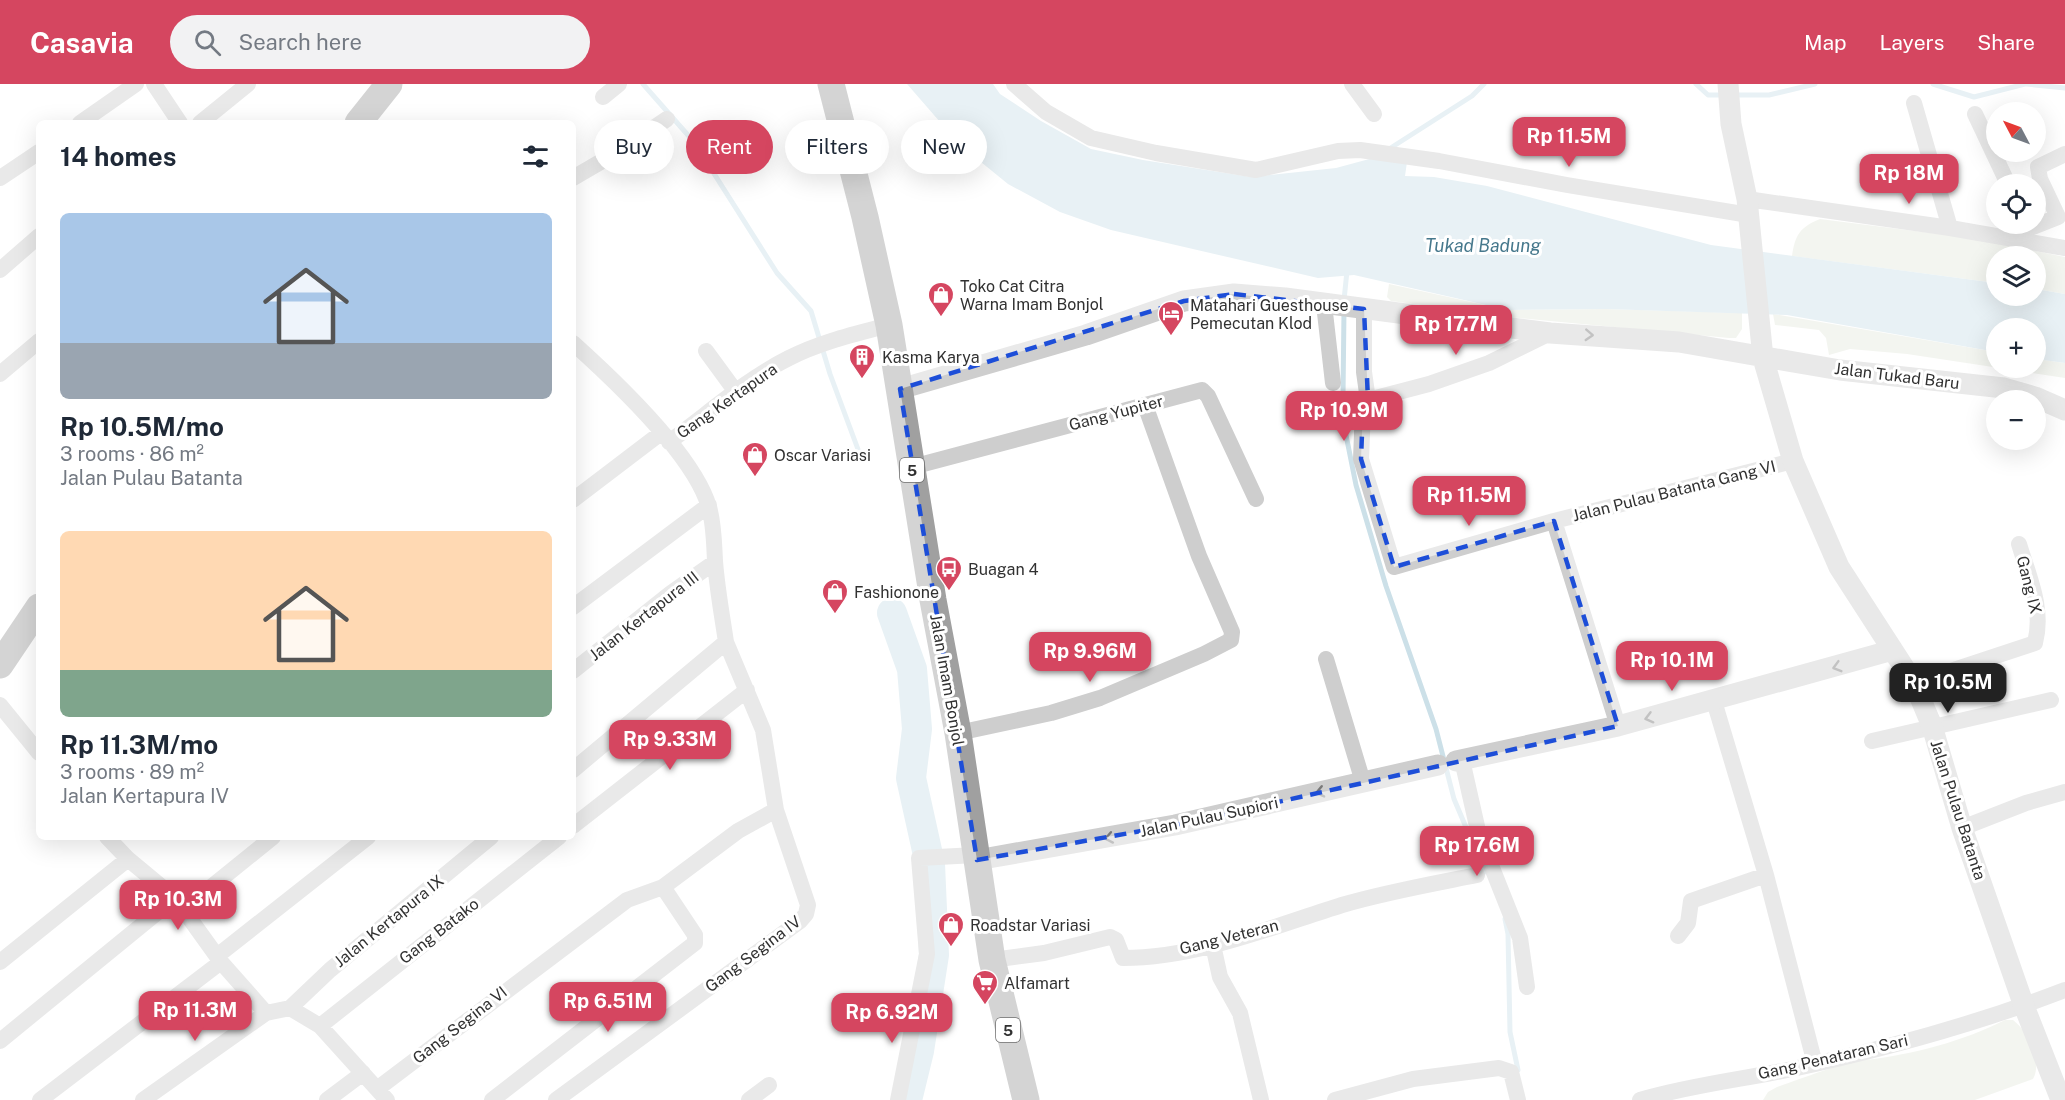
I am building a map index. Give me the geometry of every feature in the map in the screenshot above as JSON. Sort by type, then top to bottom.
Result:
[{"type":"highway","points":[[360,120],[388,84]]},
{"type":"highway","name":"Jalan Imam Bonjol","points":[[831,84],[865,217],[889,325],[958,733],[992,960],[1026,1100]]},
{"type":"highway","points":[[0,665],[36,611]]},
{"type":"street","points":[[84,120],[136,84]]},
{"type":"street","points":[[154,84],[178,120]]},
{"type":"street","points":[[204,120],[248,84]]},
{"type":"street","points":[[603,97],[620,84]]},
{"type":"street","points":[[1014,84],[1046,112],[1091,138],[1156,153],[1256,170],[1338,151],[1360,150],[1748,207],[1950,228],[1986,229]]},
{"type":"street","points":[[1352,84],[1374,114]]},
{"type":"street","points":[[1728,84],[1731,124],[1748,207]]},
{"type":"street","points":[[1914,103],[1950,228]]},
{"type":"street","points":[[1974,114],[2003,174]]},
{"type":"street","points":[[576,176],[667,119]]},
{"type":"street","points":[[0,178],[36,154]]},
{"type":"street","points":[[2046,223],[2061,215],[2040,179],[2038,167],[2065,154]]},
{"type":"street","name":"Jalan Pulau Batanta","points":[[1748,207],[1763,358],[1793,461],[1839,567],[1914,683],[1932,726],[1962,828],[2024,1006],[2061,1100]]},
{"type":"street","points":[[2037,234],[2065,248]]},
{"type":"street","points":[[0,270],[36,239]]},
{"type":"street","name":"Jalan Tukad Baru","points":[[900,390],[1002,361],[1202,296],[1253,295],[1550,333],[1652,339],[1840,370],[2004,388],[2035,397],[2065,410]]},
{"type":"street","points":[[1326,305],[1333,383]]},
{"type":"street","points":[[1357,309],[1368,400],[1429,384],[1489,363],[1550,333]]},
{"type":"street","name":"Gang Kertapura","points":[[576,498],[770,368],[831,341],[889,325]]},
{"type":"street","points":[[0,374],[36,344]]},
{"type":"street","points":[[492,1100],[694,944],[694,935],[663,887],[738,831],[776,810],[763,730],[726,642],[709,505],[690,471],[665,438],[624,390],[576,346]]},
{"type":"street","points":[[706,351],[736,392]]},
{"type":"street","name":"Gang Yupiter","points":[[912,467],[1145,405],[1205,392],[1256,499]]},
{"type":"street","name":"Jalan Pulau Batanta Gang VI","points":[[1368,400],[1363,409],[1362,464],[1394,567],[1554,521],[1793,461]]},
{"type":"street","points":[[958,733],[1051,713],[1100,698],[1227,643],[1233,637],[1196,546],[1145,405]]},
{"type":"street","points":[[576,605],[709,505]]},
{"type":"street","points":[[1554,521],[1618,726]]},
{"type":"street","name":"Gang IX","points":[[1914,683],[2035,643],[2038,628],[2037,606],[2019,544]]},
{"type":"street","name":"Jalan Kertapura III","points":[[576,669],[665,597],[715,562]]},
{"type":"street","points":[[576,767],[726,642]]},
{"type":"street","name":"Jalan Pulau Supiori","points":[[977,857],[1175,825],[1618,726],[1893,650]]},
{"type":"street","points":[[1326,659],[1363,782]]},
{"type":"street","points":[[576,824],[747,690]]},
{"type":"street","points":[[1872,741],[2051,700]]},
{"type":"street","points":[[1714,701],[1766,875],[1815,1064]]},
{"type":"street","points":[[0,705],[36,744]]},
{"type":"street","points":[[1452,762],[1520,938],[1527,987]]},
{"type":"street","points":[[1962,828],[2026,803],[2065,792]]},
{"type":"street","name":"Gang Segina IV","points":[[556,1100],[800,921],[806,914],[808,905],[802,880],[776,810]]},
{"type":"street","points":[[114,840],[128,859],[179,904],[219,959],[266,1013]]},
{"type":"street","points":[[0,1041],[179,904],[269,840]]},
{"type":"street","points":[[40,1100],[219,959],[364,840]]},
{"type":"street","name":"Jalan Kertapura IX","points":[[291,1008],[330,970],[487,840]]},
{"type":"street","name":"Gang Batako","points":[[320,1026],[555,840]]},
{"type":"street","points":[[898,1100],[927,954],[919,858],[977,857]]},
{"type":"street","points":[[0,962],[128,859]]},
{"type":"street","name":"Gang Veteran","points":[[992,960],[1044,953],[1110,937],[1116,940],[1123,958],[1213,945],[1374,896],[1477,875]]},
{"type":"street","points":[[1678,936],[1688,923],[1691,901],[1766,875]]},
{"type":"street","name":"Gang Segina VI","points":[[382,1094],[611,911],[634,895],[663,887]]},
{"type":"street","points":[[1213,945],[1220,977],[1240,1013],[1261,1100]]},
{"type":"street","name":"Gang Penataran Sari","points":[[1640,1100],[1701,1084],[1815,1064],[2024,1006],[2065,990]]},
{"type":"street","points":[[143,1100],[266,1013],[291,1008],[320,1026],[382,1094]]},
{"type":"street","points":[[1335,1100],[1413,1079],[1499,1068],[1511,1072],[1518,1100]]},
{"type":"street","points":[[327,1100],[363,1073]]},
{"type":"street","points":[[749,1100],[769,1085]]},
{"type":"highlighted area","points":[[1234,294],[1364,309],[1368,400],[1363,408],[1361,459],[1394,567],[1554,521],[1618,726],[1175,825],[977,860],[900,389],[1184,301]]},
{"type":"shaded area","points":[[1820,219],[1978,239],[2012,246],[1986,246],[1986,282],[1792,256],[1797,237],[1808,225]]},
{"type":"shaded area","points":[[2046,253],[2065,257],[2065,294],[2046,291]]},
{"type":"shaded area","points":[[1389,284],[1508,310],[1606,309],[1742,313],[1742,329],[1736,338],[1729,338],[1518,318],[1391,301],[1387,297]]},
{"type":"shaded area","points":[[1773,314],[1986,350],[1986,366],[1907,354],[1850,349],[1829,355],[1826,338],[1819,330],[1775,325]]},
{"type":"shaded area","points":[[2046,360],[2065,363],[2065,378],[2046,375]]},
{"type":"shaded area","points":[[2005,1020],[2013,1020],[2029,1039],[2035,1056],[2036,1072],[2033,1079],[1975,1100],[1763,1100],[1768,1092],[1777,1087],[1822,1071],[1856,1061],[1901,1055],[1937,1046]]},
{"type":"water","name":"Tukad Badung","points":[[907,84],[993,84],[1000,94],[1041,121],[1091,149],[1143,160],[1251,177],[1336,168],[1373,158],[1407,162],[1405,176],[1434,177],[1487,186],[1711,245],[1986,282],[1986,306],[2046,306],[2046,291],[2065,294],[2065,363],[2046,360],[2046,318],[1986,318],[1986,350],[1787,315],[1606,309],[1508,310],[1354,275],[1318,278],[1111,230],[1060,212],[1008,184],[987,167],[987,120],[938,120]]},
{"type":"waterway","points":[[643,84],[694,142],[777,273],[811,311],[830,374],[859,452]]},
{"type":"waterway","points":[[1389,149],[1472,96],[1484,84]]},
{"type":"waterway","points":[[1696,84],[1708,95],[1723,95]]},
{"type":"waterway","points":[[1733,95],[1769,95],[1815,84]]},
{"type":"waterway","points":[[1933,84],[1974,97],[2025,84]]},
{"type":"waterway","points":[[2026,84],[2065,88]]},
{"type":"waterway","points":[[1344,300],[1347,271]]},
{"type":"waterway","points":[[1344,310],[1343,396],[1346,435],[1356,485],[1386,586],[1436,729],[1454,799],[1485,872]]},
{"type":"waterway","points":[[892,613],[912,669],[917,729],[911,778],[930,864],[934,955],[919,1051],[907,1100]]},
{"type":"waterway","points":[[1505,919],[1508,934],[1510,1032],[1518,1070]]},
{"type":"place","name":"Toko Cat Citra Warna Imam Bonjol","points":[[941,318]]},
{"type":"place","name":"Matahari Guesthouse Pemecutan Klod","points":[[1171,337]]},
{"type":"place","name":"Kasma Karya","points":[[862,380]]},
{"type":"place","name":"Oscar Variasi","points":[[755,478]]},
{"type":"place","name":"Buagan 4","points":[[949,592]]},
{"type":"place","name":"Fashionone","points":[[835,615]]},
{"type":"place","name":"Roadstar Variasi","points":[[951,948]]},
{"type":"place","name":"Alfamart","points":[[985,1006]]}]
